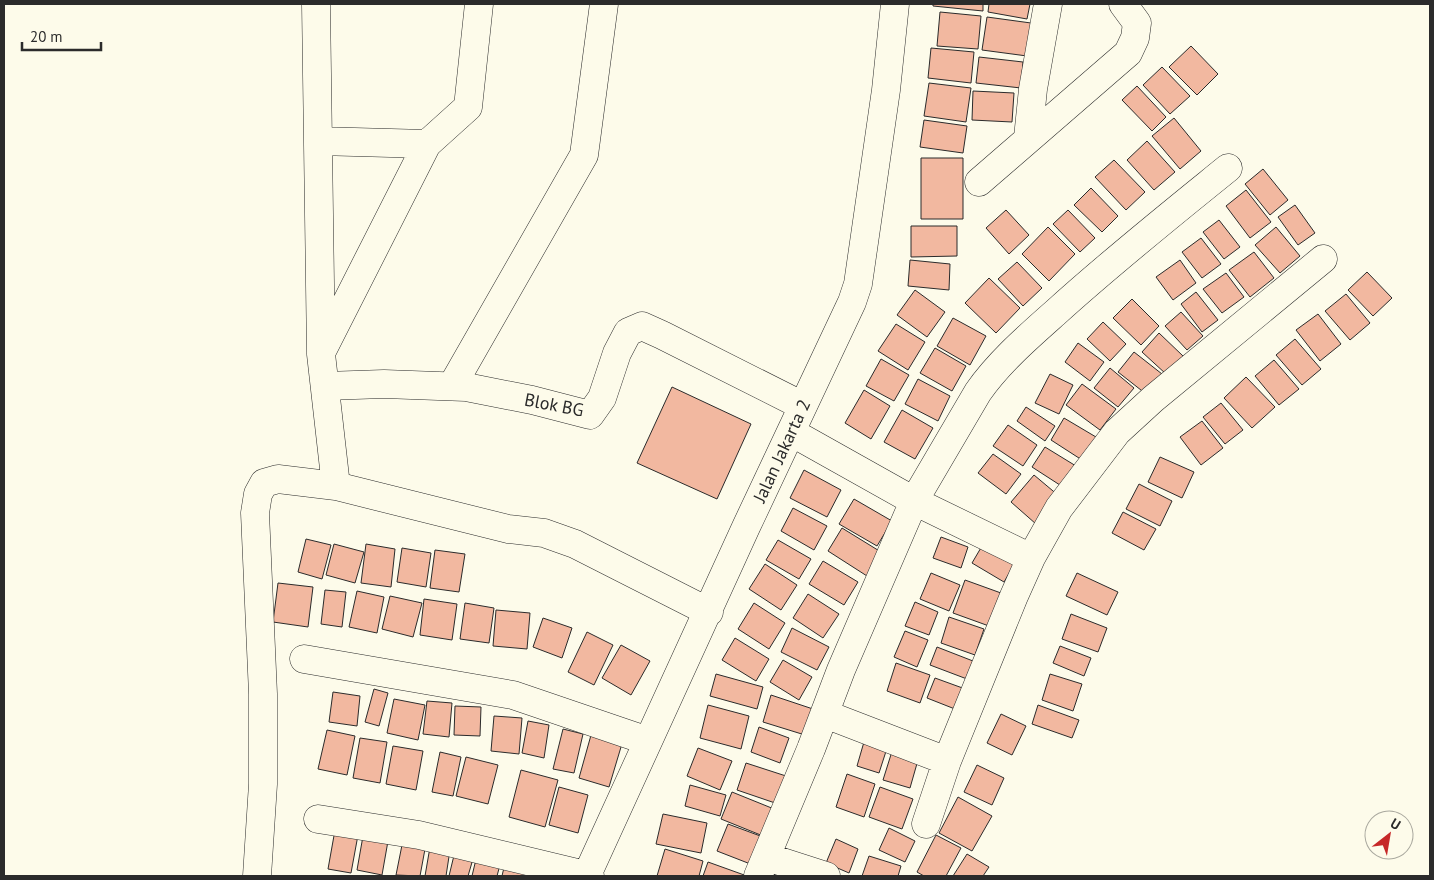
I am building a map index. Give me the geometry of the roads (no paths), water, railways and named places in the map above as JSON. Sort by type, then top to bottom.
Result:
[{"type":"street","points":[[316,4],[321,354],[336,486]]},
{"type":"street","points":[[321,354],[426,144],[468,106],[479,4],[467,4]]},
{"type":"street","points":[[452,386],[584,155],[604,4]]},
{"type":"street","name":"Jalan Jakarta 2","points":[[589,876],[648,741],[852,302],[858,284],[886,90],[895,4]]},
{"type":"street","points":[[1028,138],[1033,89],[1048,4]]},
{"type":"street","points":[[979,182],[1128,53],[1135,38],[1137,22],[1123,4]]},
{"type":"street","points":[[318,141],[426,144]]},
{"type":"street","points":[[826,876],[762,867],[825,714],[841,670],[914,502],[986,380],[1020,344],[1067,302],[1228,168]]},
{"type":"street","points":[[926,824],[947,760],[1014,596],[1031,558],[1059,508],[1117,432],[1153,399],[1323,259]]},
{"type":"street","name":"Blok BG","points":[[324,386],[384,384],[466,387],[532,400],[590,415],[602,398],[617,353],[628,332],[642,326],[803,406]]},
{"type":"street","points":[[791,432],[914,502],[1031,558]]},
{"type":"street","points":[[257,876],[263,775],[255,513],[258,494],[264,483],[278,479],[336,486],[508,529],[544,533],[575,544],[709,612]]},
{"type":"street","points":[[304,660],[513,695],[648,741]]},
{"type":"street","points":[[825,714],[947,760]]},
{"type":"street","points":[[318,819],[419,835],[589,876]]}]
